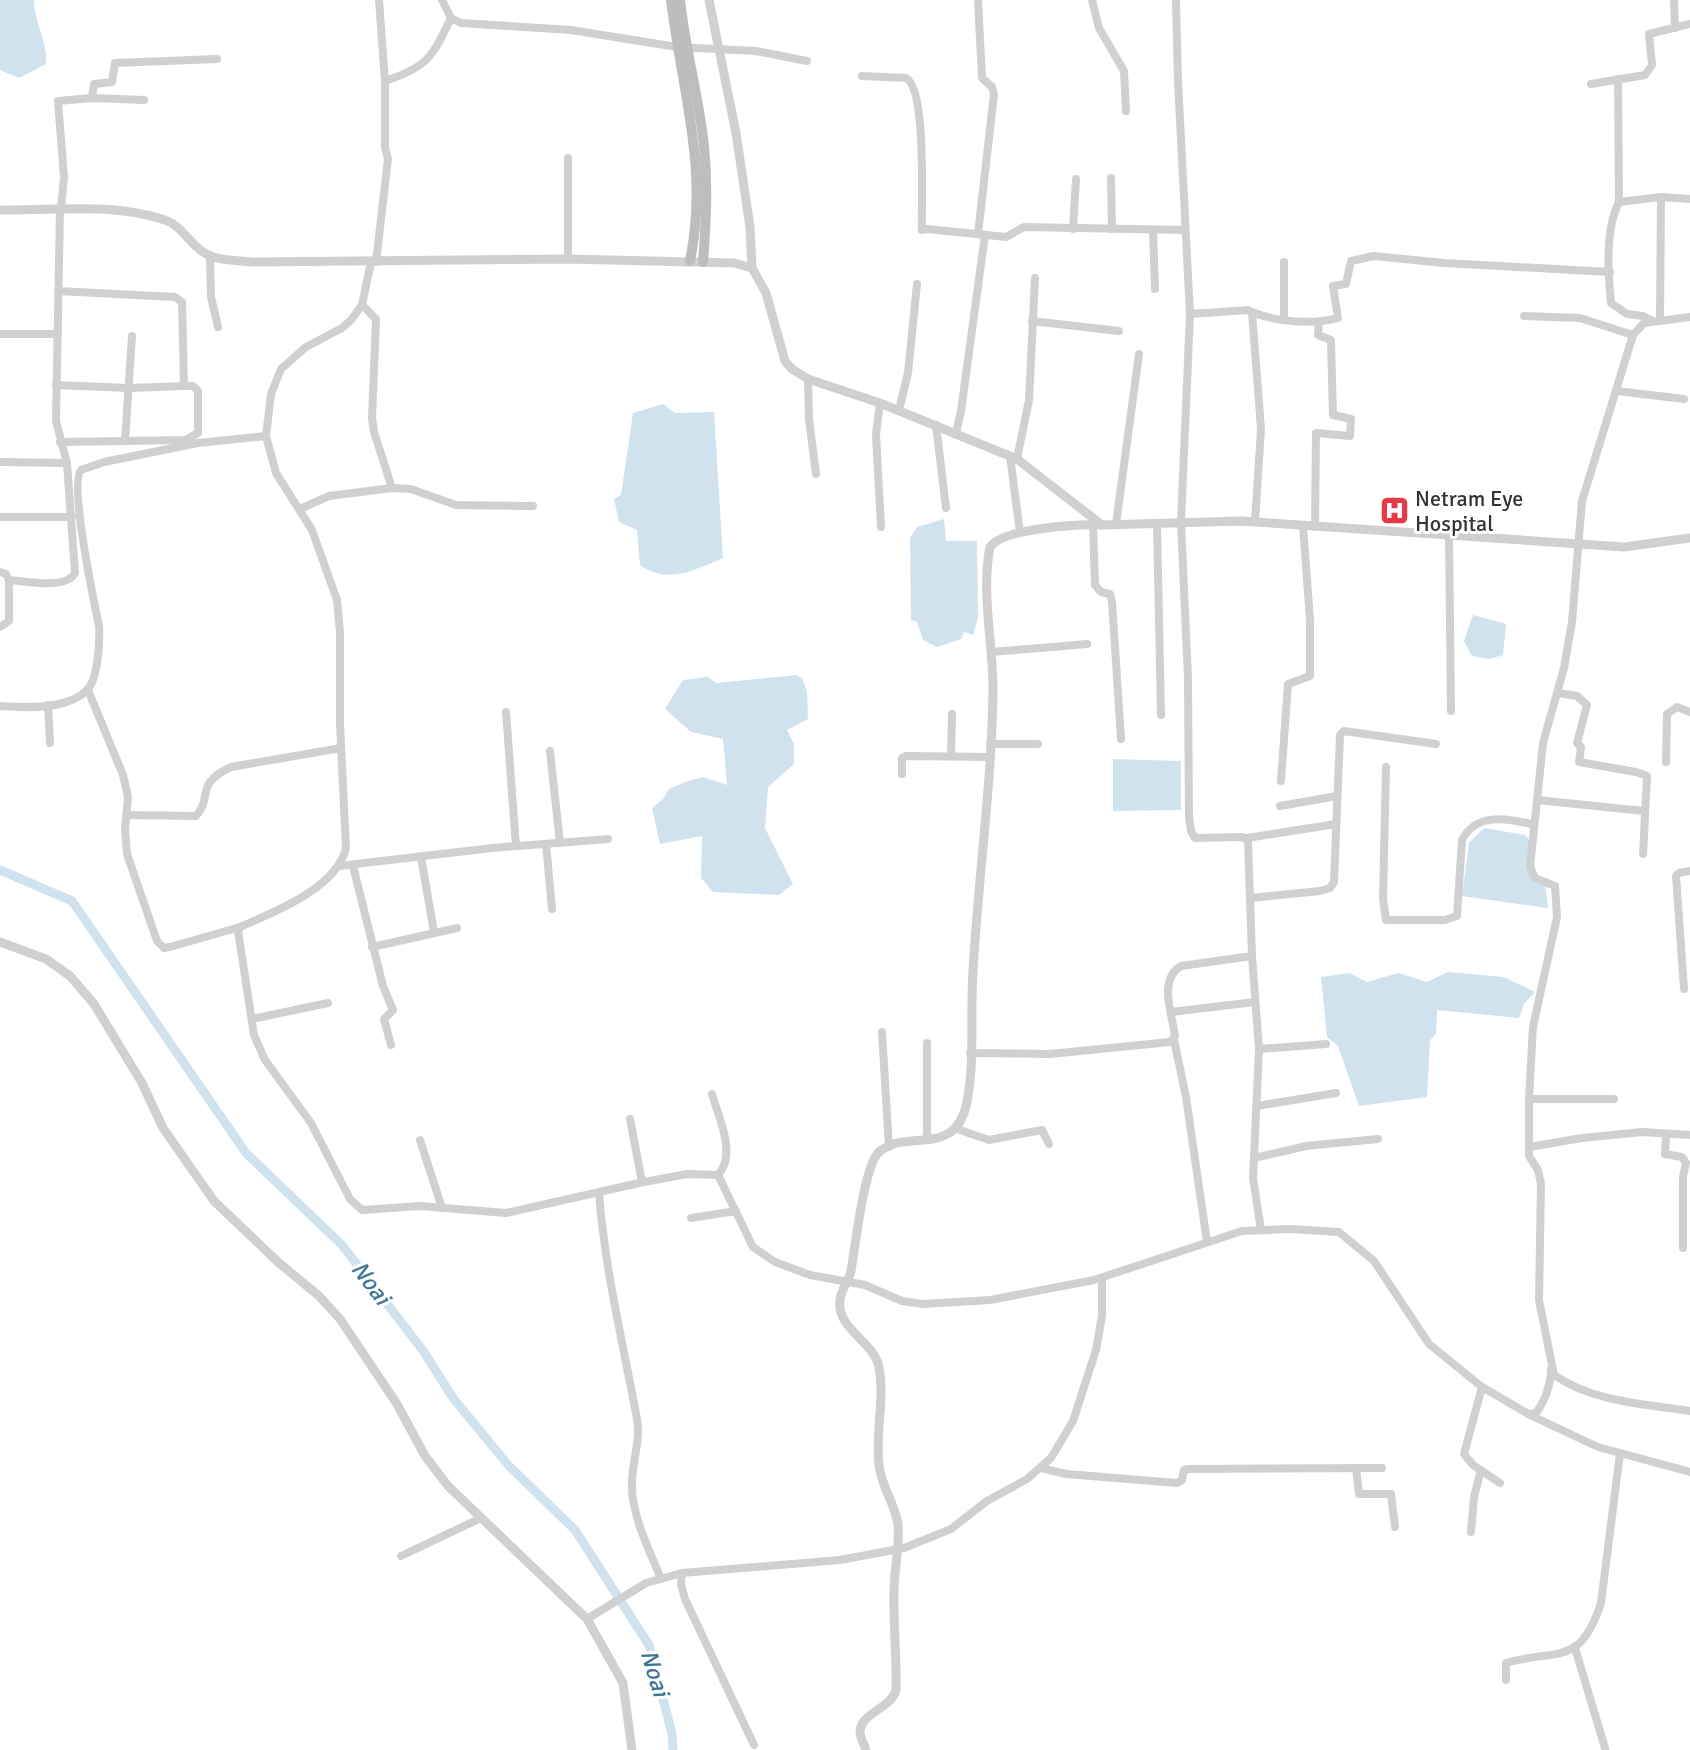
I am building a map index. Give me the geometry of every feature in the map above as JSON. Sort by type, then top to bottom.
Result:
[{"type":"main road","points":[[671,0],[704,147],[707,208],[702,262]]},
{"type":"main road","points":[[680,0],[681,47],[694,134],[697,178],[697,223],[690,261]]},
{"type":"street","points":[[266,436],[198,443],[85,467],[78,473],[81,525],[99,634],[98,656],[88,690],[123,775],[128,797],[127,854],[160,945],[170,947],[240,927],[303,896],[339,866],[346,848],[341,748],[340,632],[337,600],[312,530],[276,473],[266,436],[271,394],[281,369],[306,347],[342,328],[362,305],[373,262],[388,159],[385,148],[385,81],[379,0]]},
{"type":"street","points":[[442,0],[451,18],[461,23],[571,30],[681,47],[718,51],[756,51],[807,61]]},
{"type":"street","points":[[710,0],[718,51],[738,145],[750,227],[752,268],[766,293],[785,361],[792,369],[808,379],[880,403],[1014,457],[1098,524]]},
{"type":"street","points":[[956,433],[961,411],[981,234],[994,94],[992,87],[982,78],[978,0]]},
{"type":"street","points":[[1092,0],[1099,28],[1124,71],[1126,111]]},
{"type":"street","points":[[1176,0],[1190,314],[1181,522],[1188,679],[1191,831],[1195,838],[1246,838],[1336,824]]},
{"type":"street","points":[[1674,0],[1675,28]]},
{"type":"street","points":[[385,81],[414,72],[435,51],[451,18]]},
{"type":"street","points":[[1591,84],[1645,75],[1651,70],[1649,34],[1690,24]]},
{"type":"street","points":[[92,98],[94,84],[112,82],[115,63],[217,59]]},
{"type":"street","points":[[862,76],[906,78],[914,87],[920,120],[922,230],[1006,237],[1024,227],[1185,230]]},
{"type":"street","points":[[1618,79],[1619,202],[1613,215],[1611,303],[1627,314],[1657,321]]},
{"type":"street","points":[[9,580],[61,582],[72,578],[75,564],[67,463],[60,442],[56,385],[60,209],[64,177],[62,125],[57,103],[60,100],[92,98],[144,100]]},
{"type":"street","points":[[568,158],[568,260]]},
{"type":"street","points":[[1111,178],[1112,229]]},
{"type":"street","points":[[1073,229],[1076,179]]},
{"type":"street","points":[[1619,202],[1661,197],[1690,199]]},
{"type":"street","points":[[1657,321],[1661,197]]},
{"type":"street","points":[[0,210],[104,209],[167,220],[178,226],[196,247],[210,255],[252,262],[690,261],[734,262],[752,268]]},
{"type":"street","points":[[1153,230],[1155,289]]},
{"type":"street","points":[[210,255],[211,297],[218,327]]},
{"type":"street","points":[[1190,314],[1248,310],[1284,320],[1319,322],[1338,318],[1333,286],[1346,284],[1351,261],[1374,256],[1455,264],[1610,272]]},
{"type":"street","points":[[1284,262],[1284,320]]},
{"type":"street","points":[[1020,533],[1014,457],[1029,400],[1035,278]]},
{"type":"street","points":[[899,411],[908,373],[917,285]]},
{"type":"street","points":[[58,291],[175,297],[182,302],[184,386]]},
{"type":"street","points":[[362,305],[376,319],[372,418],[374,432],[392,488]]},
{"type":"street","points":[[1252,312],[1261,429],[1255,522]]},
{"type":"street","points":[[1524,316],[1580,318],[1633,335]]},
{"type":"street","points":[[1528,1414],[1536,1413],[1540,1408],[1551,1379],[1539,1300],[1542,1184],[1538,1170],[1529,1156],[1533,1027],[1557,917],[1555,886],[1535,878],[1530,867],[1544,743],[1558,693],[1572,622],[1582,501],[1633,335],[1644,323],[1690,317]]},
{"type":"street","points":[[1032,321],[1119,331]]},
{"type":"street","points":[[1315,527],[1316,433],[1350,436],[1351,419],[1333,415],[1332,340],[1318,335],[1319,322]]},
{"type":"street","points":[[0,334],[58,334]]},
{"type":"street","points":[[125,441],[132,336]]},
{"type":"street","points":[[1116,524],[1139,354]]},
{"type":"street","points":[[808,379],[809,419],[816,474]]},
{"type":"street","points":[[56,385],[129,388],[193,386],[198,391],[198,433],[196,437],[186,440],[60,442]]},
{"type":"street","points":[[1617,391],[1684,399]]},
{"type":"street","points":[[880,403],[876,434],[881,527]]},
{"type":"street","points":[[936,425],[946,508]]},
{"type":"street","points":[[0,462],[67,463]]},
{"type":"street","points":[[300,508],[329,496],[392,488],[411,489],[456,505],[533,506]]},
{"type":"street","points":[[0,517],[72,517]]},
{"type":"street","points":[[866,1750],[860,1731],[863,1722],[894,1699],[896,1690],[894,1592],[898,1521],[885,1492],[879,1464],[878,1364],[867,1344],[841,1315],[840,1299],[847,1283],[865,1189],[878,1152],[889,1147],[927,1140],[957,1129],[964,1118],[968,1095],[973,971],[990,744],[990,547],[1003,537],[1020,533],[1098,524],[1181,522],[1255,522],[1624,547],[1690,538]]},
{"type":"street","points":[[1098,524],[1095,585],[1101,592],[1110,594],[1112,601],[1121,739]]},
{"type":"street","points":[[1157,524],[1161,715]]},
{"type":"street","points":[[1281,781],[1288,684],[1310,676],[1310,620],[1303,526]]},
{"type":"street","points":[[1449,535],[1451,711]]},
{"type":"street","points":[[0,572],[6,574],[9,580],[9,621],[0,627]]},
{"type":"street","points":[[991,652],[1087,644]]},
{"type":"street","points":[[0,706],[48,705],[74,699],[88,690]]},
{"type":"street","points":[[1558,693],[1577,696],[1587,705],[1577,743],[1581,747],[1579,762],[1647,776],[1643,854]]},
{"type":"street","points":[[48,705],[50,743]]},
{"type":"street","points":[[1666,762],[1667,714],[1677,707],[1690,712]]},
{"type":"street","points":[[506,712],[516,846]]},
{"type":"street","points":[[951,756],[952,714]]},
{"type":"street","points":[[1251,898],[1330,888],[1335,873],[1338,738],[1344,731],[1437,744]]},
{"type":"street","points":[[990,744],[1038,744]]},
{"type":"street","points":[[127,815],[196,816],[208,782],[231,767],[341,748]]},
{"type":"street","points":[[550,751],[560,843]]},
{"type":"street","points":[[902,774],[902,758],[906,756],[989,757]]},
{"type":"street","points":[[1386,767],[1383,911],[1386,920],[1445,920],[1457,916],[1462,840],[1466,832],[1475,825],[1489,820],[1505,819],[1534,825]]},
{"type":"street","points":[[1280,806],[1337,796]]},
{"type":"street","points":[[1537,800],[1644,811]]},
{"type":"street","points":[[1246,838],[1259,1049],[1253,1178],[1261,1230]]},
{"type":"street","points":[[339,866],[516,846],[608,839]]},
{"type":"street","points":[[546,844],[552,909]]},
{"type":"street","points":[[421,857],[434,932]]},
{"type":"street","points":[[352,866],[383,986],[393,1010],[384,1019],[391,1045]]},
{"type":"street","points":[[1684,989],[1676,876],[1679,873],[1690,871]]},
{"type":"street","points":[[240,927],[238,931],[255,1035],[265,1060],[311,1123],[350,1199],[362,1210],[420,1206],[506,1213],[642,1182],[687,1174],[718,1175]]},
{"type":"street","points":[[372,947],[457,928]]},
{"type":"street","points":[[1680,929],[1690,928]]},
{"type":"street","points":[[0,942],[46,959],[70,976],[94,1004],[142,1083],[163,1128],[214,1201],[278,1262],[319,1296],[340,1319],[397,1404],[425,1456],[447,1486],[587,1620],[623,1683],[632,1750]]},
{"type":"street","points":[[1207,1242],[1186,1097],[1174,1040],[1168,979],[1172,971],[1181,966],[1252,956]]},
{"type":"street","points":[[1172,1012],[1256,1002]]},
{"type":"street","points":[[252,1019],[328,1003]]},
{"type":"street","points":[[882,1032],[889,1147]]},
{"type":"street","points":[[970,1053],[1050,1054],[1174,1040]]},
{"type":"street","points":[[927,1043],[927,1140]]},
{"type":"street","points":[[1259,1049],[1326,1044]]},
{"type":"street","points":[[1257,1106],[1336,1093]]},
{"type":"street","points":[[712,1094],[727,1153],[724,1168],[718,1175]]},
{"type":"street","points":[[1529,1100],[1614,1100]]},
{"type":"street","points":[[630,1119],[642,1182]]},
{"type":"street","points":[[957,1129],[989,1140],[1042,1130],[1049,1144]]},
{"type":"street","points":[[1529,1147],[1582,1137],[1642,1132],[1690,1135]]},
{"type":"street","points":[[1666,1134],[1665,1154],[1682,1157],[1686,1163],[1683,1177],[1683,1248]]},
{"type":"street","points":[[1254,1158],[1306,1146],[1378,1139]]},
{"type":"street","points":[[420,1140],[442,1208]]},
{"type":"street","points":[[718,1175],[753,1247],[775,1262],[810,1275],[865,1285],[902,1301],[923,1304],[990,1300],[1102,1278],[1242,1231],[1289,1229],[1339,1232],[1374,1261],[1429,1344],[1482,1387],[1528,1414],[1598,1447],[1690,1472]]},
{"type":"street","points":[[598,1193],[608,1279],[637,1419],[633,1498],[661,1579]]},
{"type":"street","points":[[691,1218],[735,1211]]},
{"type":"street","points":[[587,1620],[646,1583],[682,1573],[840,1560],[897,1549],[951,1529],[987,1501],[1027,1479],[1051,1458],[1073,1421],[1093,1359],[1102,1316],[1102,1278]]},
{"type":"street","points":[[1550,1365],[1554,1375],[1567,1384],[1613,1399],[1690,1411]]},
{"type":"street","points":[[1482,1387],[1464,1454],[1468,1461],[1500,1483]]},
{"type":"street","points":[[1506,1680],[1506,1663],[1553,1656],[1575,1648],[1595,1621],[1601,1603],[1620,1453]]},
{"type":"street","points":[[1041,1468],[1066,1474],[1177,1483],[1182,1480],[1184,1470],[1189,1468],[1382,1468]]},
{"type":"street","points":[[1356,1468],[1359,1494],[1391,1494],[1395,1527]]},
{"type":"street","points":[[1471,1532],[1474,1497],[1481,1470]]},
{"type":"street","points":[[401,1556],[481,1518]]},
{"type":"street","points":[[682,1573],[681,1584],[685,1599],[754,1744]]},
{"type":"street","points":[[1575,1648],[1605,1748]]},
{"type":"water","points":[[0,0],[34,0],[45,48],[46,64],[19,78],[0,70]]},
{"type":"water","points":[[663,404],[675,413],[714,412],[723,558],[691,571],[671,575],[650,571],[640,565],[637,530],[619,522],[614,499],[621,495],[633,413]]},
{"type":"water","points":[[944,519],[946,541],[977,541],[978,618],[973,635],[964,632],[961,639],[937,647],[923,640],[917,622],[911,620],[910,538],[917,527]]},
{"type":"water","points":[[1473,615],[1506,624],[1503,655],[1489,659],[1472,656],[1464,641]]},
{"type":"water","points":[[796,675],[802,678],[807,691],[808,719],[787,730],[794,744],[794,764],[768,787],[765,828],[793,884],[779,895],[713,892],[701,878],[702,836],[660,844],[652,808],[663,799],[669,789],[685,782],[703,777],[727,785],[723,739],[691,732],[665,709],[683,680],[708,677],[716,683]]},
{"type":"water","points":[[1113,759],[1181,761],[1181,810],[1113,811]]},
{"type":"water","points":[[1484,828],[1525,835],[1534,845],[1533,875],[1545,882],[1548,908],[1462,896],[1469,843]]},
{"type":"water","points":[[1448,972],[1504,977],[1535,992],[1524,1004],[1519,1018],[1437,1010],[1436,1034],[1430,1040],[1427,1097],[1359,1106],[1338,1046],[1327,1037],[1321,977],[1349,973],[1367,982],[1399,973],[1427,982]]},
{"type":"waterway","name":"Noai","points":[[0,870],[72,901],[246,1153],[342,1245],[424,1352],[453,1398],[509,1466],[575,1530],[649,1645],[672,1734],[673,1750]]},
{"type":"place","name":"Netram Eye Hospital","points":[[1394,511]]}]
